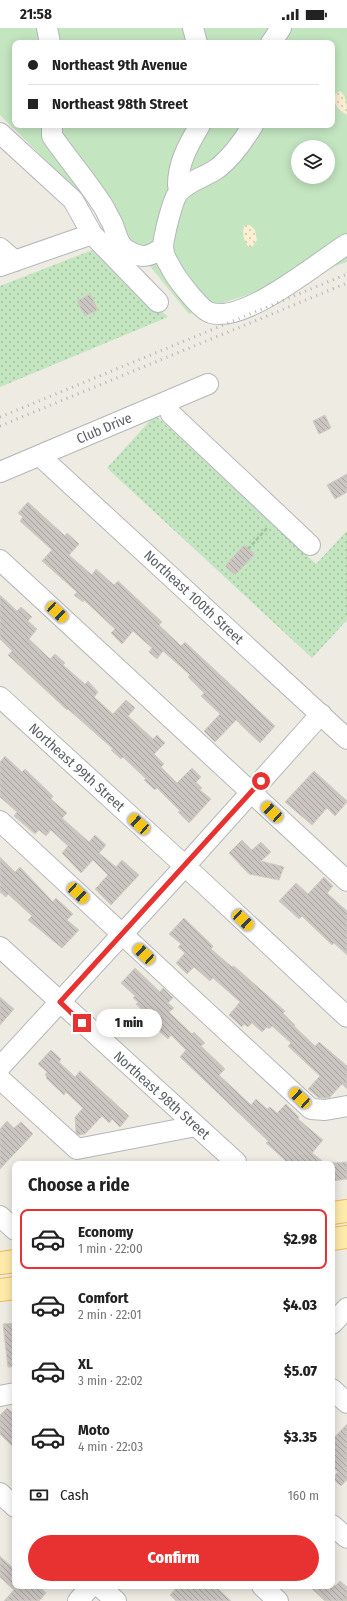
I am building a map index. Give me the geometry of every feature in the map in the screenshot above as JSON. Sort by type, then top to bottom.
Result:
[{"type":"main road","points":[[335,1212],[347,1210]]},
{"type":"main road","points":[[335,1239],[347,1237]]},
{"type":"main road","points":[[0,1263],[12,1261]]},
{"type":"main road","points":[[0,1290],[12,1288]]},
{"type":"street","points":[[47,28],[49,40]]},
{"type":"street","points":[[193,28],[196,40]]},
{"type":"street","points":[[273,40],[281,28]]},
{"type":"street","points":[[52,128],[52,136],[102,203],[113,223],[118,240],[124,248],[138,255],[147,257],[163,247]]},
{"type":"street","points":[[184,187],[178,184],[178,173],[184,153],[198,128]]},
{"type":"street","points":[[250,128],[228,159],[218,168],[184,187],[178,193],[174,201],[163,247],[165,258],[172,271],[199,305],[211,313],[221,315],[252,305],[292,283],[347,244]]},
{"type":"street","points":[[0,134],[73,200],[92,234],[158,302]]},
{"type":"street","points":[[0,248],[7,264],[92,234]]},
{"type":"street","name":"Club Drive","points":[[0,472],[208,384]]},
{"type":"street","points":[[167,402],[171,414],[310,544]]},
{"type":"street","name":"Northeast 100th Street","points":[[40,456],[347,739]]},
{"type":"street","points":[[0,560],[347,881]]},
{"type":"street","name":"Northeast 99th Street","points":[[0,697],[347,1017]]},
{"type":"street","points":[[0,1067],[185,866],[320,714]]},
{"type":"street","points":[[0,821],[311,1109],[325,1110],[347,1106]]},
{"type":"street","name":"Northeast 98th Street","points":[[0,947],[235,1161]]},
{"type":"street","points":[[0,1079],[77,1149],[196,1126]]},
{"type":"street","points":[[0,1216],[12,1227]]},
{"type":"street","points":[[335,1321],[347,1308]]},
{"type":"street","points":[[335,1392],[347,1403]]},
{"type":"street","points":[[0,1396],[12,1394]]},
{"type":"street","points":[[0,1493],[12,1504]]},
{"type":"street","points":[[335,1527],[347,1538]]},
{"type":"street","points":[[78,1601],[88,1589]]},
{"type":"street","points":[[103,1589],[116,1601]]},
{"type":"street","points":[[265,1589],[278,1601]]},
{"type":"path","points":[[248,549],[279,516]]},
{"type":"green space","points":[[0,28],[347,28],[347,262],[189,314],[136,249],[13,128],[335,128],[335,40],[12,40],[12,127],[0,115]]},
{"type":"green space","points":[[95,249],[168,317],[0,387],[0,286]]},
{"type":"green space","points":[[155,415],[316,564],[347,531],[347,620],[312,658],[107,468]]},
{"type":"sand","points":[[340,91],[347,105],[347,115],[339,109],[335,102],[335,94]]},
{"type":"sand","points":[[245,225],[250,225],[255,230],[257,240],[253,246],[249,247],[244,240],[243,230]]},
{"type":"building","points":[[90,294],[98,310],[85,316],[77,301]]},
{"type":"building","points":[[325,415],[331,428],[319,434],[313,421]]},
{"type":"building","points":[[347,474],[347,492],[335,499],[327,485]]},
{"type":"building","points":[[28,502],[65,536],[67,533],[79,544],[69,555],[92,575],[96,569],[114,585],[118,581],[162,622],[159,625],[181,646],[185,642],[275,726],[260,743],[236,720],[215,742],[204,731],[220,714],[201,696],[204,693],[188,677],[190,675],[163,651],[157,659],[149,652],[152,648],[133,631],[122,644],[111,633],[115,629],[84,600],[83,602],[74,595],[77,592],[42,561],[52,550],[20,521],[23,517],[18,513]]},
{"type":"building","points":[[244,545],[255,554],[235,575],[225,566]]},
{"type":"building","points":[[0,595],[17,611],[21,607],[32,617],[28,621],[37,629],[29,639],[50,659],[55,654],[65,663],[63,665],[85,684],[88,681],[98,692],[94,697],[113,714],[126,700],[135,708],[128,716],[153,739],[157,735],[165,743],[154,754],[164,764],[161,767],[177,783],[192,768],[201,777],[196,782],[202,788],[200,790],[211,799],[189,823],[178,812],[180,811],[157,788],[155,790],[123,757],[121,759],[111,750],[113,749],[68,709],[67,710],[8,655],[12,651],[0,639]]},
{"type":"building","points":[[5,756],[22,772],[25,769],[53,796],[51,799],[67,813],[62,818],[89,842],[95,835],[106,845],[99,853],[116,867],[122,860],[139,875],[111,905],[95,889],[108,875],[93,860],[81,873],[62,853],[68,846],[51,830],[46,836],[39,830],[35,834],[14,816],[17,812],[0,797],[0,762]]},
{"type":"building","points":[[314,771],[347,802],[335,816],[327,808],[312,825],[285,802]]},
{"type":"building","points":[[242,840],[252,850],[261,842],[271,852],[261,861],[284,867],[279,880],[249,874],[229,853]]},
{"type":"building","points":[[0,857],[15,872],[20,867],[53,902],[56,898],[73,914],[67,920],[79,930],[62,948],[28,920],[32,916],[8,894],[6,897],[0,892]]},
{"type":"building","points":[[324,877],[333,886],[327,893],[347,911],[347,955],[334,943],[332,945],[302,916],[299,919],[279,901],[296,883],[308,894]]},
{"type":"building","points":[[184,918],[213,946],[211,949],[232,967],[234,966],[285,1011],[283,1013],[295,1025],[294,1026],[315,1046],[319,1042],[347,1066],[347,1089],[342,1084],[329,1098],[319,1098],[308,1089],[320,1076],[288,1046],[291,1043],[272,1026],[269,1029],[267,1027],[262,1032],[252,1023],[248,1027],[244,1024],[242,1027],[229,1015],[240,1002],[213,978],[210,981],[194,967],[187,974],[176,963],[185,953],[178,947],[181,944],[169,934]]},
{"type":"building","points":[[135,968],[160,992],[163,988],[173,998],[168,1003],[174,1008],[169,1012],[192,1034],[194,1032],[205,1043],[201,1046],[225,1069],[219,1075],[251,1105],[256,1099],[267,1109],[270,1107],[277,1113],[286,1104],[299,1117],[298,1119],[323,1140],[312,1153],[322,1161],[285,1161],[266,1143],[268,1141],[180,1057],[186,1050],[171,1035],[168,1039],[148,1021],[151,1018],[136,1004],[138,1002],[133,998],[135,996],[121,983]]},
{"type":"building","points":[[0,997],[14,1009],[0,1025]]},
{"type":"building","points":[[51,1050],[61,1059],[59,1062],[75,1077],[80,1071],[129,1116],[120,1127],[112,1119],[109,1123],[102,1116],[85,1134],[78,1135],[76,1133],[75,1117],[83,1108],[66,1092],[64,1095],[46,1078],[47,1077],[45,1075],[47,1072],[38,1064]]},
{"type":"building","points":[[7,1121],[14,1128],[21,1122],[33,1134],[0,1169],[0,1129]]},
{"type":"building","points":[[347,1162],[347,1179],[335,1181],[335,1163]]},
{"type":"building","points":[[12,1323],[12,1367],[8,1367],[3,1324]]},
{"type":"building","points":[[7,1408],[12,1412],[12,1446],[0,1434],[0,1415]]},
{"type":"building","points":[[347,1424],[347,1480],[341,1486],[335,1481],[335,1475],[338,1472],[335,1469],[335,1437]]},
{"type":"building","points":[[0,1556],[12,1567],[12,1588],[0,1577]]},
{"type":"building","points":[[340,1581],[347,1587],[347,1601],[325,1601],[312,1589],[335,1589],[335,1586]]},
{"type":"building","points":[[13,1589],[42,1589],[46,1593],[39,1601],[4,1601],[14,1590]]},
{"type":"building","points":[[175,1589],[218,1589],[231,1601],[176,1601],[170,1595]]},
{"type":"railway","points":[[0,417],[347,274]]},
{"type":"railway","points":[[0,426],[347,283]]},
{"type":"route","points":[[82,1023],[60,1002],[261,781]]}]
